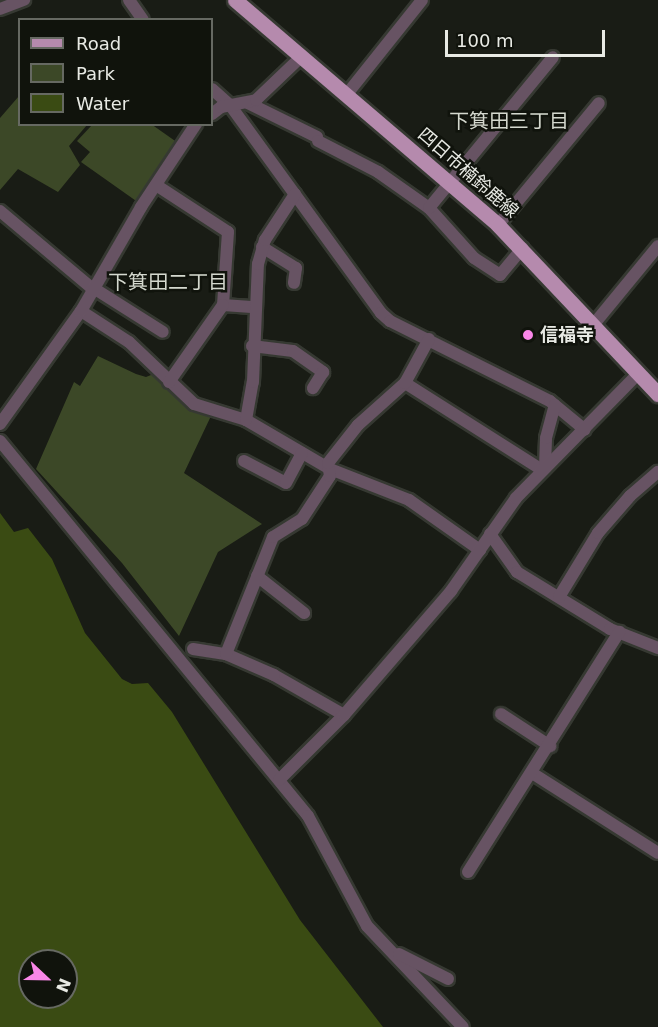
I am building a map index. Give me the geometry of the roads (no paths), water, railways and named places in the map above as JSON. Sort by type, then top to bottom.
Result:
[{"type":"main road","name":"四日市楠鈴鹿線","points":[[235,0],[451,183],[523,248],[658,394]]},
{"type":"street","points":[[0,9],[24,0]]},
{"type":"street","points":[[129,0],[141,18]]},
{"type":"street","points":[[347,94],[422,0]]},
{"type":"street","points":[[213,114],[230,105],[256,100],[302,56]]},
{"type":"street","points":[[429,208],[553,57]]},
{"type":"street","points":[[213,90],[230,105],[376,308],[390,321],[555,405],[585,430]]},
{"type":"street","points":[[248,103],[378,172],[429,208],[474,258],[500,275],[523,248]]},
{"type":"street","points":[[498,225],[599,103]]},
{"type":"street","points":[[0,424],[81,311],[156,185],[195,126]]},
{"type":"street","points":[[156,185],[228,232],[224,305],[169,382]]},
{"type":"street","points":[[246,420],[253,382],[252,346],[262,247],[295,194]]},
{"type":"street","points":[[0,211],[94,290],[163,332]]},
{"type":"street","points":[[594,324],[658,246]]},
{"type":"street","points":[[262,247],[296,268],[294,283]]},
{"type":"street","points":[[224,305],[255,307]]},
{"type":"street","points":[[81,311],[129,342],[169,382],[201,409],[246,420],[330,469],[410,501],[480,550]]},
{"type":"street","points":[[226,654],[273,537],[302,519],[327,482],[330,469],[328,463],[358,425],[405,383],[429,339]]},
{"type":"street","points":[[252,346],[293,351],[323,372],[313,388]]},
{"type":"street","points":[[279,780],[344,715],[451,591],[490,534],[543,469],[585,430],[639,373]]},
{"type":"street","points":[[405,383],[543,469]]},
{"type":"street","points":[[543,469],[546,438],[555,405]]},
{"type":"street","points":[[0,441],[308,816],[367,926],[463,1027]]},
{"type":"street","points":[[244,461],[286,483],[302,453]]},
{"type":"street","points":[[559,597],[598,533],[630,496],[658,472]]},
{"type":"street","points":[[490,534],[517,572],[619,632],[658,648]]},
{"type":"street","points":[[257,576],[304,613]]},
{"type":"street","points":[[468,872],[550,746],[619,632]]},
{"type":"street","points":[[193,649],[226,654],[274,675],[344,715]]},
{"type":"street","points":[[501,714],[550,746]]},
{"type":"street","points":[[532,773],[658,853]]},
{"type":"street","points":[[397,956],[401,952],[448,979]]},
{"type":"water","points":[[0,513],[14,532],[28,528],[52,559],[85,633],[122,679],[132,684],[148,683],[172,712],[300,920],[383,1027],[0,1027]]},
{"type":"place","name":"信福寺","points":[[528,335]]},
{"type":"district","name":"下箕田三丁目","points":[[509,121]]},
{"type":"district","name":"下箕田二丁目","points":[[168,282]]}]
